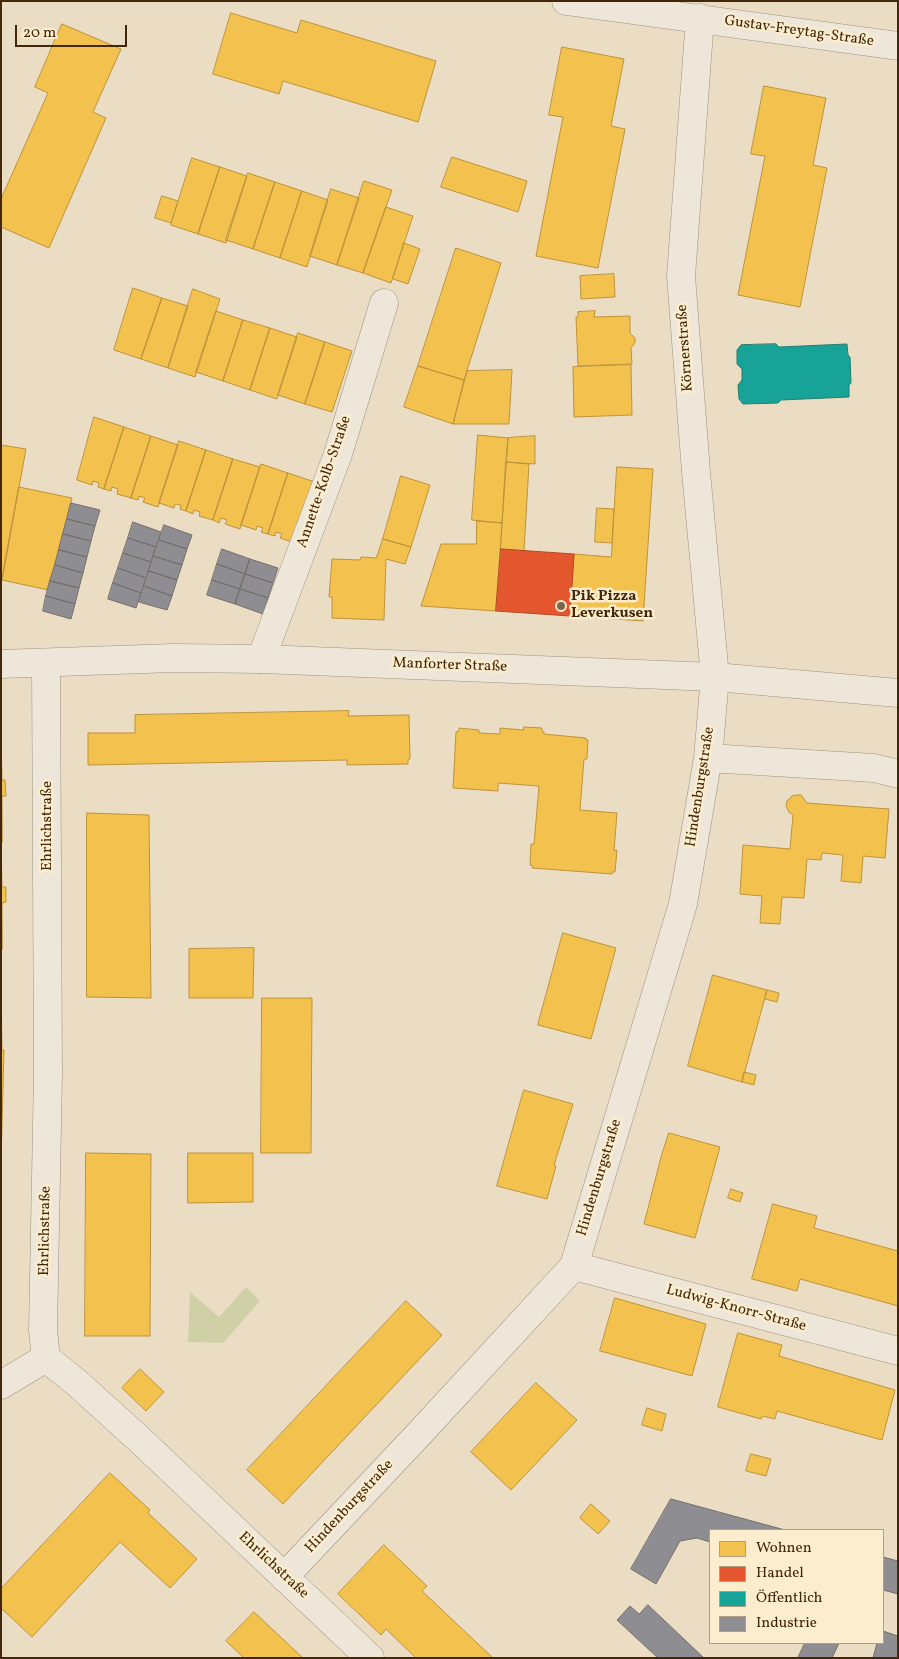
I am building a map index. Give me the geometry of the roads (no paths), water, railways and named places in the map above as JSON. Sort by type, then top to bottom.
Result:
[{"type":"street","name":"Gustav-Freytag-Straße","points":[[566,1],[898,46]]},
{"type":"street","name":"Körnerstraße","points":[[700,18],[681,276],[696,472],[715,677]]},
{"type":"street","name":"Annette-Kolb-Straße","points":[[261,659],[338,454],[384,303]]},
{"type":"street","name":"Manforter Straße","points":[[1,664],[173,658],[261,659],[715,677],[898,693]]},
{"type":"street","name":"Ehrlichstraße","points":[[46,663],[48,1084],[43,1330],[46,1358],[77,1383],[370,1658]]},
{"type":"street","name":"Hindenburgstraße","points":[[284,1577],[574,1266],[682,904],[708,758],[715,677]]},
{"type":"street","points":[[708,758],[874,768],[898,774]]},
{"type":"street","name":"Ludwig-Knorr-Straße","points":[[574,1266],[898,1351]]},
{"type":"street","points":[[1,1385],[46,1358]]},
{"type":"place","name":"Pik Pizza Leverkusen","points":[[561,606]]}]
